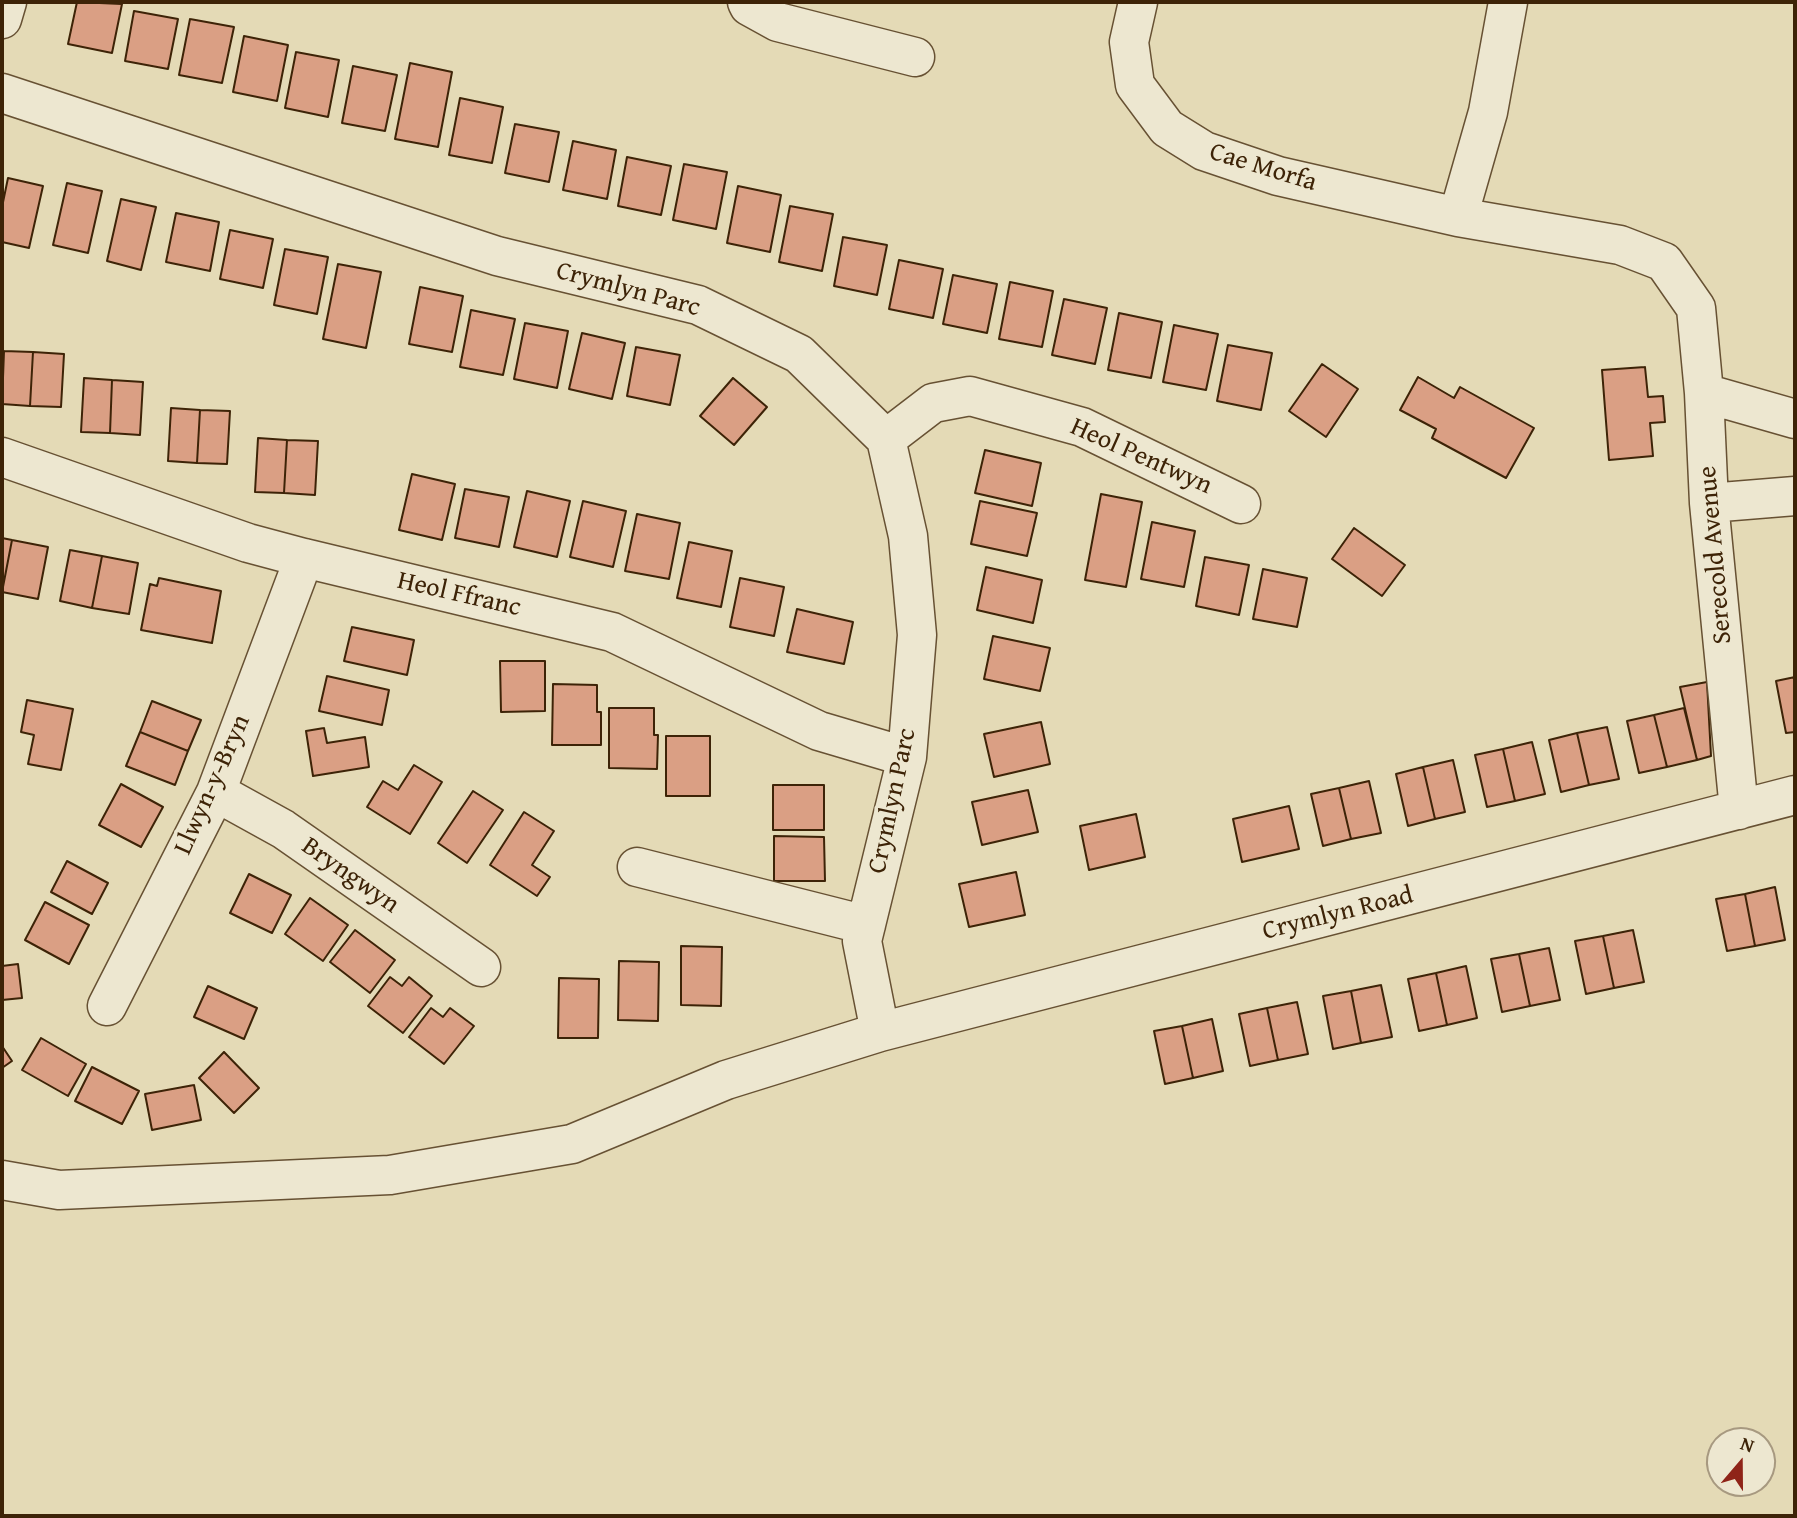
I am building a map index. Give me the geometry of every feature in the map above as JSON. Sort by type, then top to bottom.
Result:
[{"type":"street","points":[[2,19],[7,2]]},
{"type":"street","points":[[747,2],[749,6],[778,22],[915,57]]},
{"type":"street","name":"Cae Morfa","points":[[1138,2],[1129,43],[1135,85],[1167,128],[1204,151],[1278,176],[1458,217],[1620,245],[1664,262],[1696,307],[1704,393]]},
{"type":"street","points":[[1458,217],[1488,112],[1508,2]]},
{"type":"street","name":"Crymlyn Parc","points":[[2,93],[498,256],[698,305],[799,354],[886,439],[908,536],[917,635],[907,757],[862,941],[880,1032]]},
{"type":"street","points":[[1704,393],[1795,419]]},
{"type":"street","name":"Serecold Avenue","points":[[1704,393],[1709,503],[1739,810]]},
{"type":"street","name":"Heol Pentwyn","points":[[886,439],[933,403],[971,396],[1083,427],[1241,504]]},
{"type":"street","name":"Heol Ffranc","points":[[2,457],[248,543],[612,632],[819,732],[907,757]]},
{"type":"street","points":[[1709,503],[1795,496]]},
{"type":"street","name":"Llwyn-y-Bryn","points":[[107,1006],[216,792],[304,558]]},
{"type":"street","name":"Bryngwyn","points":[[216,792],[283,829],[481,967]]},
{"type":"street","name":"Crymlyn Road","points":[[2,1180],[59,1190],[403,1173],[572,1144],[726,1080],[880,1032],[1795,795]]},
{"type":"street","points":[[637,867],[866,925]]},
{"type":"building","points":[[77,2],[122,4],[112,53],[68,44]]},
{"type":"building","points":[[134,11],[178,19],[168,69],[125,61]]},
{"type":"building","points":[[190,19],[234,27],[222,83],[179,75]]},
{"type":"building","points":[[244,36],[288,45],[277,101],[233,92]]},
{"type":"building","points":[[296,52],[339,60],[328,117],[285,108]]},
{"type":"building","points":[[410,63],[452,72],[438,147],[395,139]]},
{"type":"building","points":[[353,66],[397,75],[385,131],[342,123]]},
{"type":"building","points":[[460,98],[503,107],[492,163],[449,155]]},
{"type":"building","points":[[515,124],[559,132],[549,182],[505,173]]},
{"type":"building","points":[[573,141],[616,150],[607,199],[563,190]]},
{"type":"building","points":[[627,157],[671,166],[661,215],[618,206]]},
{"type":"building","points":[[684,164],[727,172],[716,229],[673,220]]},
{"type":"building","points":[[8,178],[43,186],[29,248],[2,242],[2,207]]},
{"type":"building","points":[[67,183],[102,191],[88,253],[53,245]]},
{"type":"building","points":[[738,186],[781,195],[770,252],[727,243]]},
{"type":"building","points":[[121,199],[156,207],[141,270],[107,261]]},
{"type":"building","points":[[790,206],[833,214],[822,271],[779,262]]},
{"type":"building","points":[[176,213],[219,222],[210,271],[166,262]]},
{"type":"building","points":[[230,230],[273,239],[263,288],[220,279]]},
{"type":"building","points":[[843,237],[887,245],[877,295],[834,286]]},
{"type":"building","points":[[285,249],[328,257],[317,314],[274,305]]},
{"type":"building","points":[[899,260],[943,269],[933,318],[889,309]]},
{"type":"building","points":[[338,264],[381,272],[366,348],[323,339]]},
{"type":"building","points":[[953,275],[997,284],[987,333],[943,324]]},
{"type":"building","points":[[1010,282],[1053,291],[1042,347],[999,339]]},
{"type":"building","points":[[420,287],[463,296],[452,352],[409,344]]},
{"type":"building","points":[[1064,299],[1107,308],[1095,364],[1052,355]]},
{"type":"building","points":[[471,310],[515,319],[503,375],[460,367]]},
{"type":"building","points":[[1119,313],[1162,322],[1151,378],[1108,370]]},
{"type":"building","points":[[525,323],[568,331],[557,388],[514,379]]},
{"type":"building","points":[[1174,325],[1218,334],[1206,390],[1163,382]]},
{"type":"building","points":[[582,333],[625,343],[612,399],[569,389]]},
{"type":"building","points":[[1228,345],[1272,353],[1261,410],[1217,401]]},
{"type":"building","points":[[636,347],[680,355],[670,405],[627,396]]},
{"type":"building","points":[[4,351],[33,352],[30,406],[2,404]]},
{"type":"building","points":[[33,352],[64,354],[61,407],[30,406]]},
{"type":"building","points":[[1322,364],[1358,389],[1326,437],[1289,411]]},
{"type":"building","points":[[1645,367],[1648,397],[1663,396],[1665,422],[1650,423],[1653,456],[1609,460],[1602,370]]},
{"type":"building","points":[[1418,377],[1454,398],[1460,387],[1534,428],[1506,478],[1432,438],[1436,429],[1400,410]]},
{"type":"building","points":[[84,378],[112,380],[110,433],[81,432]]},
{"type":"building","points":[[733,378],[767,407],[734,445],[700,416]]},
{"type":"building","points":[[112,380],[143,382],[140,435],[110,433]]},
{"type":"building","points":[[171,408],[200,410],[197,463],[168,461]]},
{"type":"building","points":[[200,410],[230,411],[227,464],[197,463]]},
{"type":"building","points":[[258,438],[287,440],[284,493],[255,492]]},
{"type":"building","points":[[287,440],[318,441],[315,495],[284,493]]},
{"type":"building","points":[[985,450],[1041,463],[1032,506],[975,493]]},
{"type":"building","points":[[412,474],[455,484],[442,540],[399,530]]},
{"type":"building","points":[[465,489],[509,497],[499,547],[455,538]]},
{"type":"building","points":[[527,491],[570,501],[557,557],[514,547]]},
{"type":"building","points":[[1101,494],[1142,502],[1126,587],[1085,580]]},
{"type":"building","points":[[583,501],[626,511],[613,567],[570,557]]},
{"type":"building","points":[[980,501],[1037,513],[1027,556],[971,544]]},
{"type":"building","points":[[637,514],[680,523],[669,579],[625,571]]},
{"type":"building","points":[[1152,522],[1195,531],[1184,587],[1141,579]]},
{"type":"building","points":[[1354,528],[1405,565],[1382,596],[1332,559]]},
{"type":"building","points":[[2,538],[12,540],[2,592]]},
{"type":"building","points":[[12,540],[48,547],[38,599],[2,592]]},
{"type":"building","points":[[689,542],[732,551],[721,607],[677,598]]},
{"type":"building","points":[[70,550],[102,556],[92,608],[60,601]]},
{"type":"building","points":[[102,556],[138,563],[129,614],[92,608]]},
{"type":"building","points":[[1205,557],[1249,565],[1239,615],[1196,606]]},
{"type":"building","points":[[986,567],[1042,580],[1033,623],[977,610]]},
{"type":"building","points":[[1263,569],[1307,578],[1297,627],[1253,619]]},
{"type":"building","points":[[159,578],[221,591],[212,643],[141,630],[150,584],[157,586]]},
{"type":"building","points":[[740,578],[784,587],[774,636],[730,627]]},
{"type":"building","points":[[797,609],[853,622],[844,664],[787,652]]},
{"type":"building","points":[[352,627],[414,640],[407,675],[344,661]]},
{"type":"building","points":[[993,636],[1050,648],[1040,691],[984,679]]},
{"type":"building","points":[[500,661],[545,661],[545,711],[501,712]]},
{"type":"building","points":[[327,676],[389,690],[382,725],[319,711]]},
{"type":"building","points":[[1795,677],[1795,732],[1786,733],[1776,681]]},
{"type":"building","points":[[1707,682],[1711,756],[1697,760],[1680,687]]},
{"type":"building","points":[[553,684],[597,685],[597,712],[601,712],[601,745],[552,745]]},
{"type":"building","points":[[27,700],[73,709],[61,770],[28,764],[34,735],[21,732]]},
{"type":"building","points":[[152,701],[201,720],[188,751],[140,732]]},
{"type":"building","points":[[609,708],[654,708],[654,735],[658,735],[657,769],[609,768]]},
{"type":"building","points":[[1684,708],[1697,760],[1667,767],[1654,715]]},
{"type":"building","points":[[1654,715],[1667,767],[1639,773],[1627,721]]},
{"type":"building","points":[[1041,722],[1050,764],[994,777],[984,734]]},
{"type":"building","points":[[1607,727],[1619,779],[1589,785],[1577,733]]},
{"type":"building","points":[[324,728],[327,743],[365,737],[369,767],[313,776],[306,731]]},
{"type":"building","points":[[140,732],[188,751],[175,785],[126,766]]},
{"type":"building","points":[[1577,733],[1589,785],[1561,792],[1549,740]]},
{"type":"building","points":[[666,736],[710,736],[710,796],[666,796]]},
{"type":"building","points":[[1532,742],[1545,794],[1515,801],[1503,749]]},
{"type":"building","points":[[1503,749],[1515,801],[1487,807],[1475,755]]},
{"type":"building","points":[[1453,760],[1465,812],[1435,819],[1423,767]]},
{"type":"building","points":[[414,765],[442,782],[410,834],[367,807],[383,781],[398,790]]},
{"type":"building","points":[[1423,767],[1435,819],[1408,826],[1396,774]]},
{"type":"building","points":[[1369,781],[1381,833],[1351,839],[1339,788]]},
{"type":"building","points":[[121,784],[163,807],[141,847],[99,825]]},
{"type":"building","points":[[773,785],[824,785],[824,830],[773,830]]},
{"type":"building","points":[[1339,788],[1351,839],[1323,846],[1311,794]]},
{"type":"building","points":[[1028,790],[1038,832],[982,845],[972,802]]},
{"type":"building","points":[[473,791],[503,810],[467,863],[438,843]]},
{"type":"building","points":[[1289,806],[1299,849],[1242,862],[1233,819]]},
{"type":"building","points":[[524,812],[554,831],[532,865],[550,877],[537,896],[490,865]]},
{"type":"building","points":[[1136,814],[1145,857],[1089,870],[1080,826]]},
{"type":"building","points":[[774,836],[824,837],[825,881],[774,881]]},
{"type":"building","points":[[67,861],[108,883],[92,914],[51,892]]},
{"type":"building","points":[[1016,872],[1025,915],[969,927],[959,884]]},
{"type":"building","points":[[249,874],[291,895],[272,933],[230,913]]},
{"type":"building","points":[[1775,887],[1785,940],[1755,946],[1745,894]]},
{"type":"building","points":[[1745,894],[1755,946],[1727,951],[1716,899]]},
{"type":"building","points":[[310,898],[348,925],[323,961],[285,934]]},
{"type":"building","points":[[45,902],[89,925],[69,964],[25,940]]},
{"type":"building","points":[[355,930],[395,960],[370,993],[330,962]]},
{"type":"building","points":[[1633,930],[1644,982],[1614,988],[1603,936]]},
{"type":"building","points":[[1603,936],[1614,988],[1586,994],[1575,941]]},
{"type":"building","points":[[681,946],[722,947],[721,1006],[681,1005]]},
{"type":"building","points":[[1549,948],[1560,1000],[1530,1006],[1519,954]]},
{"type":"building","points":[[1519,954],[1530,1006],[1502,1012],[1491,959]]},
{"type":"building","points":[[619,961],[659,962],[658,1021],[618,1020]]},
{"type":"building","points":[[18,964],[22,998],[2,1000],[2,966]]},
{"type":"building","points":[[1466,966],[1477,1018],[1447,1025],[1436,973]]},
{"type":"building","points":[[1436,973],[1447,1025],[1419,1031],[1408,979]]},
{"type":"building","points":[[390,977],[402,986],[409,977],[432,996],[403,1033],[368,1006]]},
{"type":"building","points":[[559,978],[599,979],[598,1038],[558,1038]]},
{"type":"building","points":[[1381,985],[1392,1037],[1361,1043],[1351,991]]},
{"type":"building","points":[[208,986],[257,1008],[244,1039],[194,1017]]},
{"type":"building","points":[[1351,991],[1361,1043],[1333,1049],[1323,996]]},
{"type":"building","points":[[1297,1002],[1308,1054],[1278,1060],[1267,1008]]},
{"type":"building","points":[[431,1008],[443,1017],[450,1008],[474,1026],[444,1064],[409,1037]]},
{"type":"building","points":[[1267,1008],[1278,1060],[1250,1066],[1239,1014]]},
{"type":"building","points":[[1212,1019],[1223,1071],[1193,1078],[1182,1026]]},
{"type":"building","points":[[1182,1026],[1193,1078],[1165,1084],[1154,1031]]},
{"type":"building","points":[[41,1038],[86,1064],[68,1096],[22,1070]]},
{"type":"building","points":[[2,1046],[12,1061],[2,1068]]},
{"type":"building","points":[[224,1052],[259,1088],[234,1113],[199,1078]]},
{"type":"building","points":[[92,1067],[139,1091],[122,1124],[75,1101]]},
{"type":"building","points":[[194,1085],[201,1120],[152,1130],[145,1094]]}]
